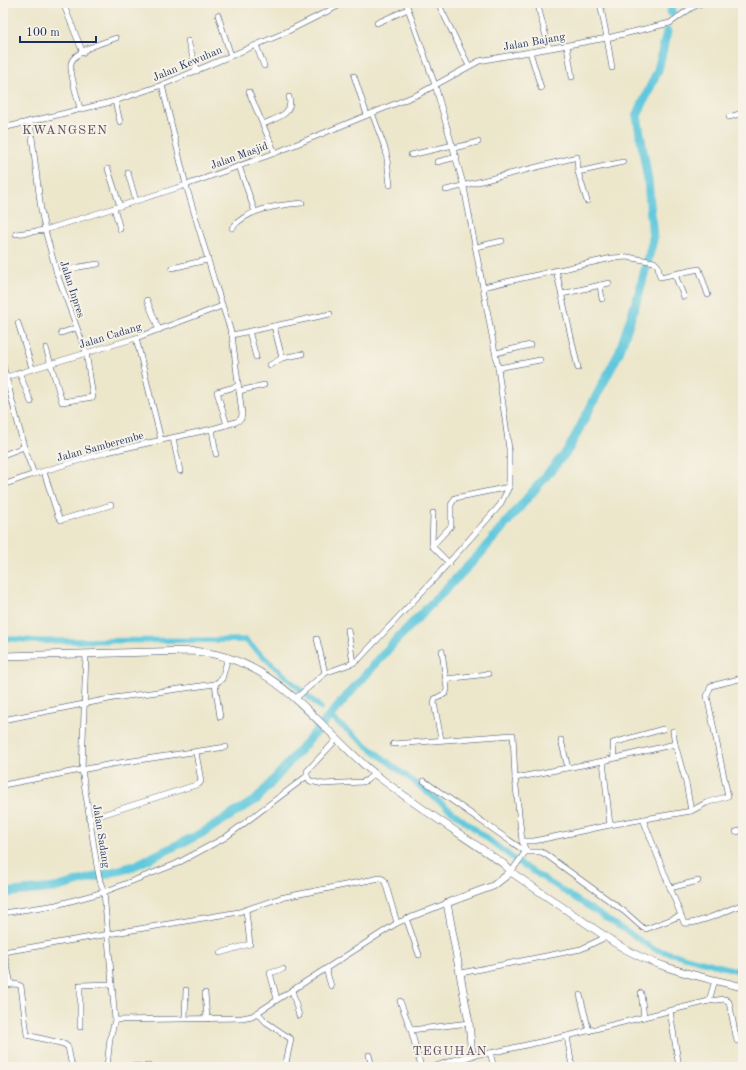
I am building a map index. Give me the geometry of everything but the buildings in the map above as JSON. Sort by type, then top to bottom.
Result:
[{"type":"street","points":[[63,3],[82,53]]},
{"type":"street","name":"Jalan Kewuhan","points":[[3,128],[114,101],[162,86],[256,45],[344,3]]},
{"type":"street","points":[[298,697],[324,673],[360,659],[449,563],[500,505],[509,487],[509,449],[496,353],[464,186],[457,157],[435,86],[406,3]]},
{"type":"street","points":[[600,3],[612,68]]},
{"type":"street","name":"Jalan Bajang","points":[[435,86],[469,66],[485,60],[607,38],[670,23],[691,8],[702,3]]},
{"type":"street","points":[[440,7],[469,66]]},
{"type":"street","points":[[377,23],[408,9]]},
{"type":"street","points":[[539,10],[549,48]]},
{"type":"street","points":[[218,15],[231,56]]},
{"type":"street","points":[[80,109],[71,64],[73,59],[92,46],[116,38]]},
{"type":"street","points":[[188,41],[197,71]]},
{"type":"street","points":[[256,45],[264,66]]},
{"type":"street","points":[[567,46],[572,77]]},
{"type":"street","points":[[530,52],[541,88]]},
{"type":"street","points":[[354,76],[386,151],[390,185]]},
{"type":"street","name":"Jalan Samberembe","points":[[3,485],[107,452],[212,430],[236,422],[242,416],[232,335],[207,260],[186,185],[162,86]]},
{"type":"street","name":"Jalan Masjid","points":[[16,234],[45,230],[186,185],[275,153],[435,86]]},
{"type":"street","points":[[249,92],[275,153]]},
{"type":"street","points":[[263,124],[284,116],[291,104],[289,97]]},
{"type":"street","points":[[114,101],[120,122]]},
{"type":"street","points":[[729,117],[743,113]]},
{"type":"street","name":"Jalan Inpres","points":[[30,121],[41,210],[45,230],[57,274],[86,352],[94,394],[92,397],[62,402],[51,364]]},
{"type":"street","points":[[411,155],[478,142]]},
{"type":"street","points":[[437,162],[457,157]]},
{"type":"street","points":[[446,190],[576,157],[578,158],[578,172],[587,200]]},
{"type":"street","points":[[578,172],[623,162]]},
{"type":"street","points":[[239,166],[255,212]]},
{"type":"street","points":[[108,169],[120,206]]},
{"type":"street","points":[[128,173],[136,201]]},
{"type":"street","points":[[232,228],[236,223],[255,212],[286,204],[302,203]]},
{"type":"street","points":[[114,208],[120,229]]},
{"type":"street","points":[[476,247],[502,241]]},
{"type":"street","points":[[483,287],[612,258],[645,259],[652,261],[658,266],[659,277],[699,270],[708,295]]},
{"type":"street","points":[[172,268],[207,260]]},
{"type":"street","points":[[57,274],[78,267],[98,264]]},
{"type":"street","points":[[556,270],[578,368]]},
{"type":"street","points":[[675,275],[684,297]]},
{"type":"street","points":[[562,294],[609,283]]},
{"type":"street","points":[[600,285],[602,299]]},
{"type":"street","points":[[147,300],[159,330]]},
{"type":"street","name":"Jalan Cadang","points":[[5,377],[136,338],[222,306]]},
{"type":"street","points":[[232,335],[330,314]]},
{"type":"street","points":[[18,323],[32,368]]},
{"type":"street","points":[[274,326],[282,358]]},
{"type":"street","points":[[61,332],[76,328]]},
{"type":"street","points":[[249,331],[256,358]]},
{"type":"street","name":"Jalan Samberembe","points":[[136,338],[161,440]]},
{"type":"street","points":[[496,353],[530,344]]},
{"type":"street","points":[[46,348],[51,364]]},
{"type":"street","points":[[270,365],[282,358],[302,354]]},
{"type":"street","points":[[498,368],[540,360]]},
{"type":"street","points":[[3,365],[24,447],[34,474]]},
{"type":"street","points":[[19,372],[31,402]]},
{"type":"street","points":[[227,425],[217,392],[264,385]]},
{"type":"street","points":[[212,430],[216,454]]},
{"type":"street","points":[[173,438],[180,471]]},
{"type":"street","points":[[3,455],[24,447]]},
{"type":"street","points":[[44,472],[58,516],[61,520],[111,505]]},
{"type":"street","points":[[432,546],[451,526],[451,505],[455,498],[509,487]]},
{"type":"street","points":[[433,513],[432,546],[449,563]]},
{"type":"street","points":[[348,630],[353,663]]},
{"type":"street","points":[[317,639],[324,673]]},
{"type":"street","points":[[3,656],[190,651],[218,654],[261,672],[298,697],[337,739],[374,775],[632,954],[647,961],[743,987]]},
{"type":"street","points":[[441,739],[434,702],[435,699],[446,692],[446,679],[442,651]]},
{"type":"street","name":"Jalan Sadang","points":[[86,654],[82,770],[97,866],[104,892],[115,1020],[110,1038],[106,1066]]},
{"type":"street","points":[[3,720],[84,704],[216,684],[222,679],[228,658]]},
{"type":"street","points":[[446,679],[488,674]]},
{"type":"street","points":[[522,841],[534,841],[610,824],[643,820],[691,811],[706,803],[728,796],[707,692],[711,686],[743,678]]},
{"type":"street","points":[[216,684],[220,717]]},
{"type":"street","points":[[614,758],[613,743],[663,730]]},
{"type":"street","points":[[673,731],[675,744],[686,783],[691,811]]},
{"type":"street","points":[[393,744],[513,734],[515,778],[522,841],[526,852]]},
{"type":"street","points":[[3,913],[56,905],[104,892],[176,864],[218,842],[306,776],[307,771],[315,761],[337,739]]},
{"type":"street","points":[[562,740],[568,768]]},
{"type":"street","points":[[515,778],[603,761],[675,744]]},
{"type":"street","points":[[3,785],[82,770],[226,747]]},
{"type":"street","points":[[89,819],[199,784],[201,781],[196,752]]},
{"type":"street","points":[[603,761],[610,824]]},
{"type":"street","points":[[306,776],[310,781],[323,784],[368,780],[374,775]]},
{"type":"street","points":[[424,781],[526,852],[540,852],[545,854],[625,912],[644,929],[680,916]]},
{"type":"street","points":[[643,820],[682,922],[688,923],[743,904]]},
{"type":"street","points":[[736,832],[743,830]]},
{"type":"street","points":[[115,1020],[242,1018],[258,1013],[277,999],[406,918],[493,886],[513,870],[534,841]]},
{"type":"street","points":[[11,984],[3,952],[246,911],[280,898],[382,878],[385,882],[397,923]]},
{"type":"street","points":[[670,888],[698,880]]},
{"type":"street","points":[[447,903],[461,973],[469,1023],[472,1055]]},
{"type":"street","points":[[220,953],[250,944],[246,911]]},
{"type":"street","points":[[406,918],[419,954]]},
{"type":"street","points":[[461,973],[581,948],[606,937]]},
{"type":"street","points":[[277,999],[270,973],[283,969]]},
{"type":"street","points":[[326,969],[331,986]]},
{"type":"street","points":[[709,1002],[715,980]]},
{"type":"street","points":[[3,985],[11,984],[21,986],[27,1035],[64,1044],[68,1047],[72,1067]]},
{"type":"street","points":[[80,1028],[80,984],[112,984]]},
{"type":"street","points":[[185,1018],[186,990]]},
{"type":"street","points":[[292,990],[298,1016]]},
{"type":"street","points":[[204,993],[207,1019]]},
{"type":"street","points":[[641,993],[644,1017]]},
{"type":"street","points":[[580,995],[589,1031]]},
{"type":"street","points":[[436,1067],[472,1055],[490,1053],[567,1036],[725,999],[729,1002],[737,1041]]},
{"type":"street","points":[[400,1001],[411,1030],[421,1067]]},
{"type":"street","points":[[670,1011],[679,1067]]},
{"type":"street","points":[[258,1013],[266,1022],[291,1039],[285,1067]]},
{"type":"street","points":[[411,1030],[469,1023]]},
{"type":"street","points":[[567,1036],[572,1067]]},
{"type":"street","points":[[490,1053],[494,1067]]},
{"type":"street","points":[[369,1055],[372,1067]]},
{"type":"street","points":[[99,1067],[150,1066]]},
{"type":"waterway","points":[[671,12],[673,3]]},
{"type":"waterway","points":[[3,893],[55,888],[134,866],[202,833],[257,799],[396,640],[480,554],[568,450],[619,353],[639,293],[653,240],[648,180],[637,116],[658,70],[667,32]]},
{"type":"waterway","points":[[3,638],[37,641],[245,640],[321,708]]},
{"type":"waterway","points":[[334,720],[515,860],[654,949],[743,972]]},
{"type":"district","name":"KWANGSEN","points":[[65,129]]},
{"type":"district","name":"TEGUHAN","points":[[450,1050]]}]
